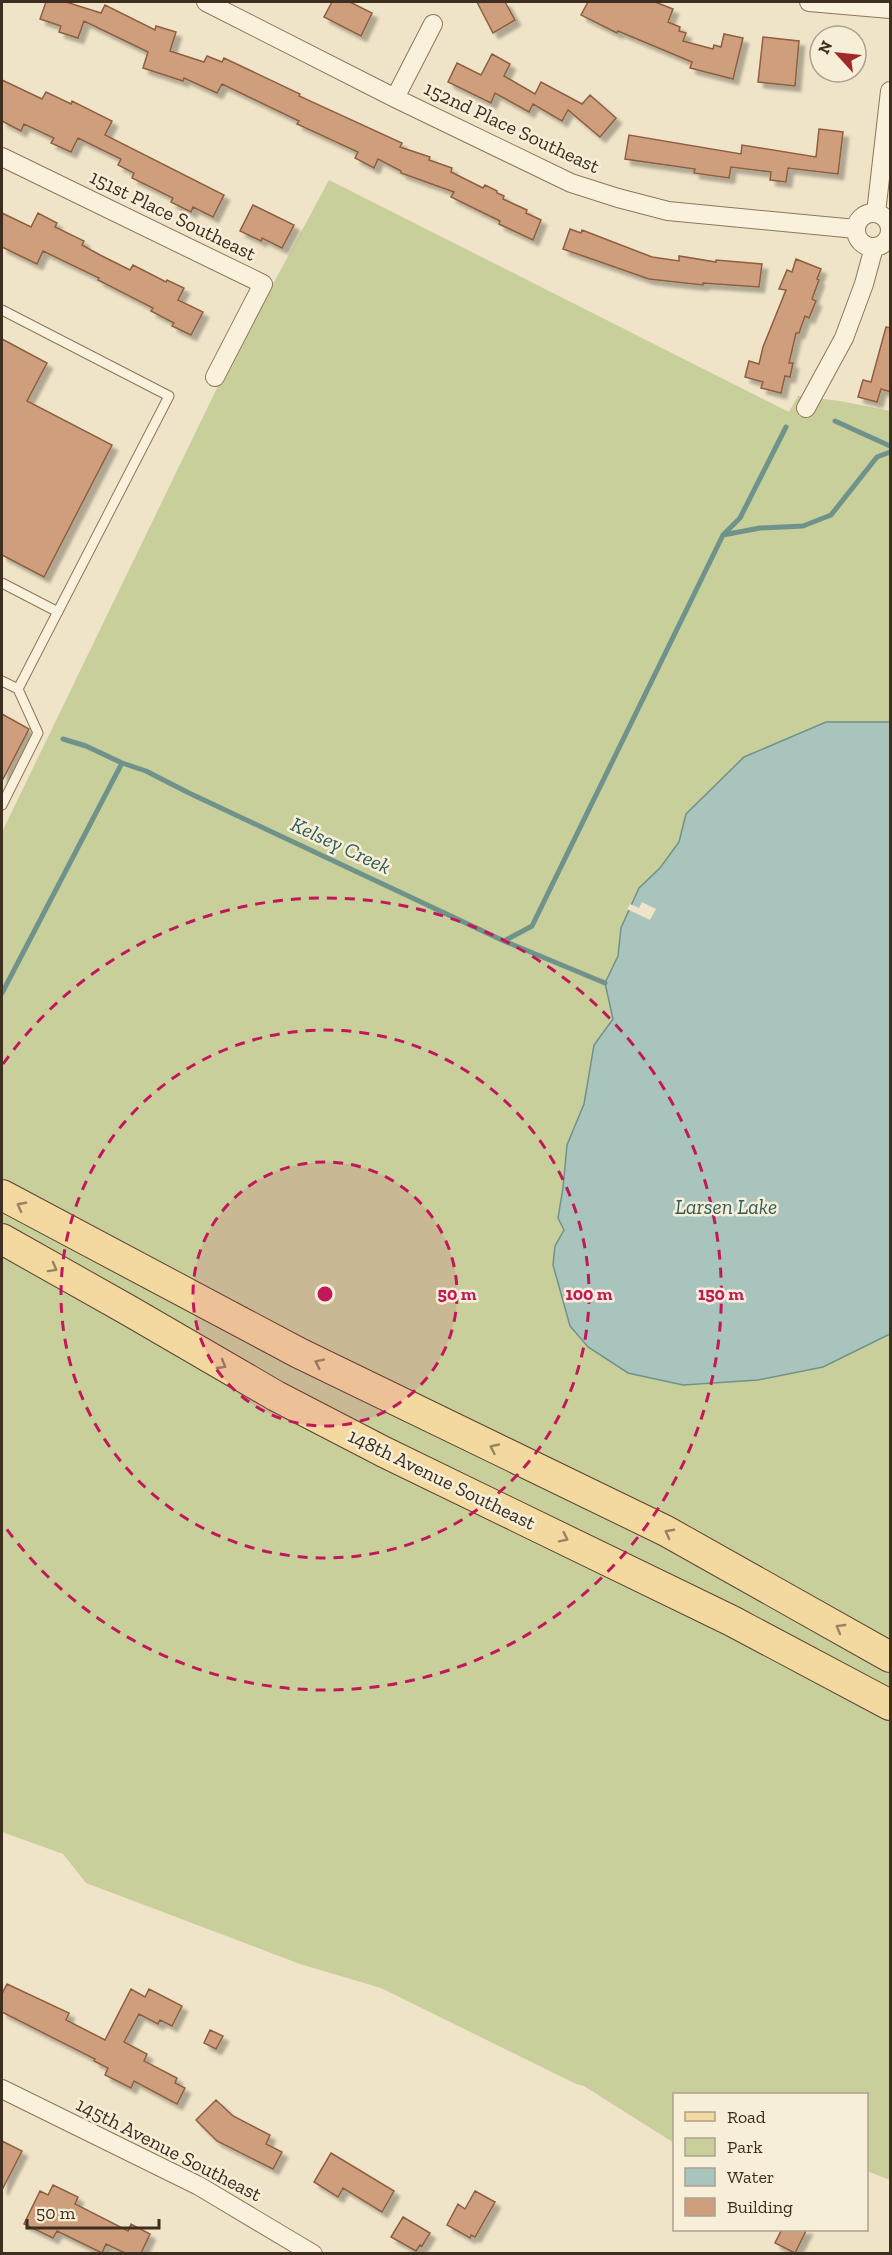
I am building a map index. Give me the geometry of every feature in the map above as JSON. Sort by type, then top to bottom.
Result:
[{"type":"main road","points":[[2,1195],[299,1353],[666,1531],[891,1657]]},
{"type":"main road","name":"148th Avenue Southeast","points":[[2,1239],[276,1396],[354,1437],[732,1621],[891,1705]]},
{"type":"main road","points":[[128,1310],[151,1313],[164,1310],[171,1302],[166,1282]]},
{"type":"main road","points":[[732,1621],[731,1610],[734,1600],[742,1592],[752,1588],[760,1588],[790,1599]]},
{"type":"street","name":"152nd Place Southeast","points":[[209,2],[395,98],[571,183],[669,211],[855,229]]},
{"type":"street","points":[[809,2],[891,9]]},
{"type":"street","points":[[395,98],[433,24]]},
{"type":"street","points":[[876,213],[891,92]]},
{"type":"street","name":"151st Place Southeast","points":[[2,157],[263,284],[215,377]]},
{"type":"street","points":[[876,213],[888,222],[890,232],[884,243],[874,247],[863,244],[856,235],[855,229],[860,218],[876,213]]},
{"type":"street","points":[[806,408],[844,338],[864,284],[874,247]]},
{"type":"street","name":"145th Avenue Southeast","points":[[2,2089],[199,2186],[314,2253]]},
{"type":"lane","points":[[2,310],[169,396],[18,689]]},
{"type":"lane","points":[[2,583],[58,612]]},
{"type":"lane","points":[[2,681],[18,689],[38,733],[2,805]]},
{"type":"green space","points":[[329,180],[789,412],[798,396],[840,401],[890,411],[890,2180],[868,2171],[868,2093],[673,2093],[673,2142],[584,2086],[381,1988],[300,1964],[86,1883],[63,1854],[2,1832],[2,832],[217,388]]},
{"type":"water","name":"Larsen Lake","points":[[826,722],[890,722],[890,1334],[823,1367],[758,1380],[683,1385],[628,1373],[588,1347],[570,1326],[553,1265],[555,1246],[564,1230],[558,1218],[567,1145],[584,1104],[594,1045],[613,1019],[605,983],[618,956],[621,928],[639,888],[660,868],[679,842],[686,814],[744,757]]},
{"type":"pier","points":[[642,902],[656,909],[650,920],[627,909],[630,904],[639,908]]},
{"type":"building","points":[[46,2],[66,2],[101,13],[105,5],[155,30],[156,26],[176,32],[170,51],[204,62],[207,56],[222,62],[224,58],[300,94],[299,96],[402,143],[400,147],[430,157],[429,160],[452,168],[451,172],[483,188],[485,185],[497,191],[504,196],[503,199],[527,210],[526,213],[541,220],[533,240],[451,197],[454,192],[401,173],[378,159],[374,168],[355,158],[358,152],[297,124],[299,121],[222,84],[217,93],[184,78],[183,81],[143,68],[148,52],[84,21],[78,38],[59,32],[61,26],[40,19]]},
{"type":"building","points":[[332,2],[350,2],[372,13],[361,36],[324,17]]},
{"type":"building","points":[[477,2],[505,2],[515,20],[493,33]]},
{"type":"building","points":[[588,2],[655,2],[673,9],[668,22],[680,27],[679,31],[686,33],[683,41],[713,49],[714,45],[721,47],[724,34],[743,38],[733,79],[690,68],[692,62],[618,31],[617,33],[581,15]]},
{"type":"building","points":[[763,37],[799,41],[795,86],[758,82]]},
{"type":"building","points":[[492,54],[510,64],[504,76],[535,94],[541,82],[582,104],[590,95],[616,118],[600,137],[568,110],[562,121],[533,104],[529,112],[495,93],[491,103],[448,82],[457,63],[481,75]]},
{"type":"building","points":[[2,80],[42,99],[46,92],[71,104],[72,101],[112,121],[105,135],[224,195],[213,217],[193,207],[191,212],[171,202],[173,198],[132,178],[134,173],[118,165],[121,159],[78,138],[71,152],[51,143],[54,138],[24,124],[21,131],[2,121]]},
{"type":"building","points":[[819,129],[843,132],[838,174],[788,168],[786,182],[770,180],[771,172],[731,167],[729,178],[694,173],[695,169],[625,159],[629,135],[741,154],[742,145],[816,157]]},
{"type":"building","points":[[253,205],[294,225],[282,248],[240,231]]},
{"type":"building","points":[[2,213],[31,227],[38,213],[57,223],[55,227],[84,241],[82,245],[100,255],[130,270],[133,265],[166,282],[167,280],[184,288],[178,300],[203,312],[191,335],[172,326],[174,323],[151,311],[153,308],[43,251],[37,264],[2,247]]},
{"type":"building","points":[[570,229],[581,233],[582,230],[652,257],[679,261],[679,256],[716,262],[716,260],[762,264],[759,287],[703,283],[703,285],[649,279],[563,249]]},
{"type":"building","points":[[796,259],[821,269],[812,299],[816,301],[809,318],[805,316],[799,333],[796,333],[789,363],[793,363],[790,377],[785,376],[781,393],[761,388],[763,382],[745,377],[749,361],[759,364],[763,347],[786,290],[779,289],[787,270],[792,272]]},
{"type":"building","points":[[886,327],[891,328],[891,392],[881,389],[877,402],[858,397],[863,380],[871,382]]},
{"type":"building","points":[[2,339],[47,363],[27,401],[112,445],[44,577],[2,555]]},
{"type":"building","points":[[2,714],[29,729],[2,781]]},
{"type":"building","points":[[7,1984],[69,2013],[66,2020],[105,2040],[131,1989],[145,1997],[149,1989],[182,2006],[172,2026],[160,2020],[158,2024],[139,2014],[124,2042],[147,2054],[144,2061],[177,2078],[175,2083],[185,2088],[177,2104],[134,2081],[131,2088],[105,2075],[108,2068],[94,2061],[95,2059],[2,2012],[2,1994]]},
{"type":"building","points":[[210,2030],[223,2036],[216,2049],[204,2043]]},
{"type":"building","points":[[216,2100],[233,2116],[270,2135],[266,2144],[282,2152],[273,2169],[217,2141],[196,2120]]},
{"type":"building","points":[[2,2141],[22,2151],[2,2190]]},
{"type":"building","points":[[331,2153],[394,2191],[382,2212],[343,2188],[338,2197],[314,2182]]},
{"type":"building","points":[[53,2185],[78,2197],[75,2204],[128,2231],[131,2224],[150,2234],[141,2253],[125,2253],[106,2244],[102,2253],[57,2231],[53,2238],[24,2224],[40,2191],[48,2195]]},
{"type":"building","points":[[475,2191],[495,2202],[475,2237],[471,2235],[470,2238],[447,2225],[458,2204],[465,2209]]},
{"type":"building","points":[[403,2217],[430,2233],[416,2251],[391,2237]]},
{"type":"building","points":[[781,2231],[806,2231],[795,2253],[775,2243]]},
{"type":"waterway","points":[[835,421],[890,446]]},
{"type":"waterway","points":[[504,941],[532,926],[723,535],[740,518],[786,427]]},
{"type":"waterway","points":[[723,535],[760,528],[803,526],[831,515],[877,457],[890,452]]},
{"type":"waterway","name":"Kelsey Creek","points":[[63,739],[146,771],[504,941],[605,983]]},
{"type":"waterway","points":[[2,993],[122,763]]}]
